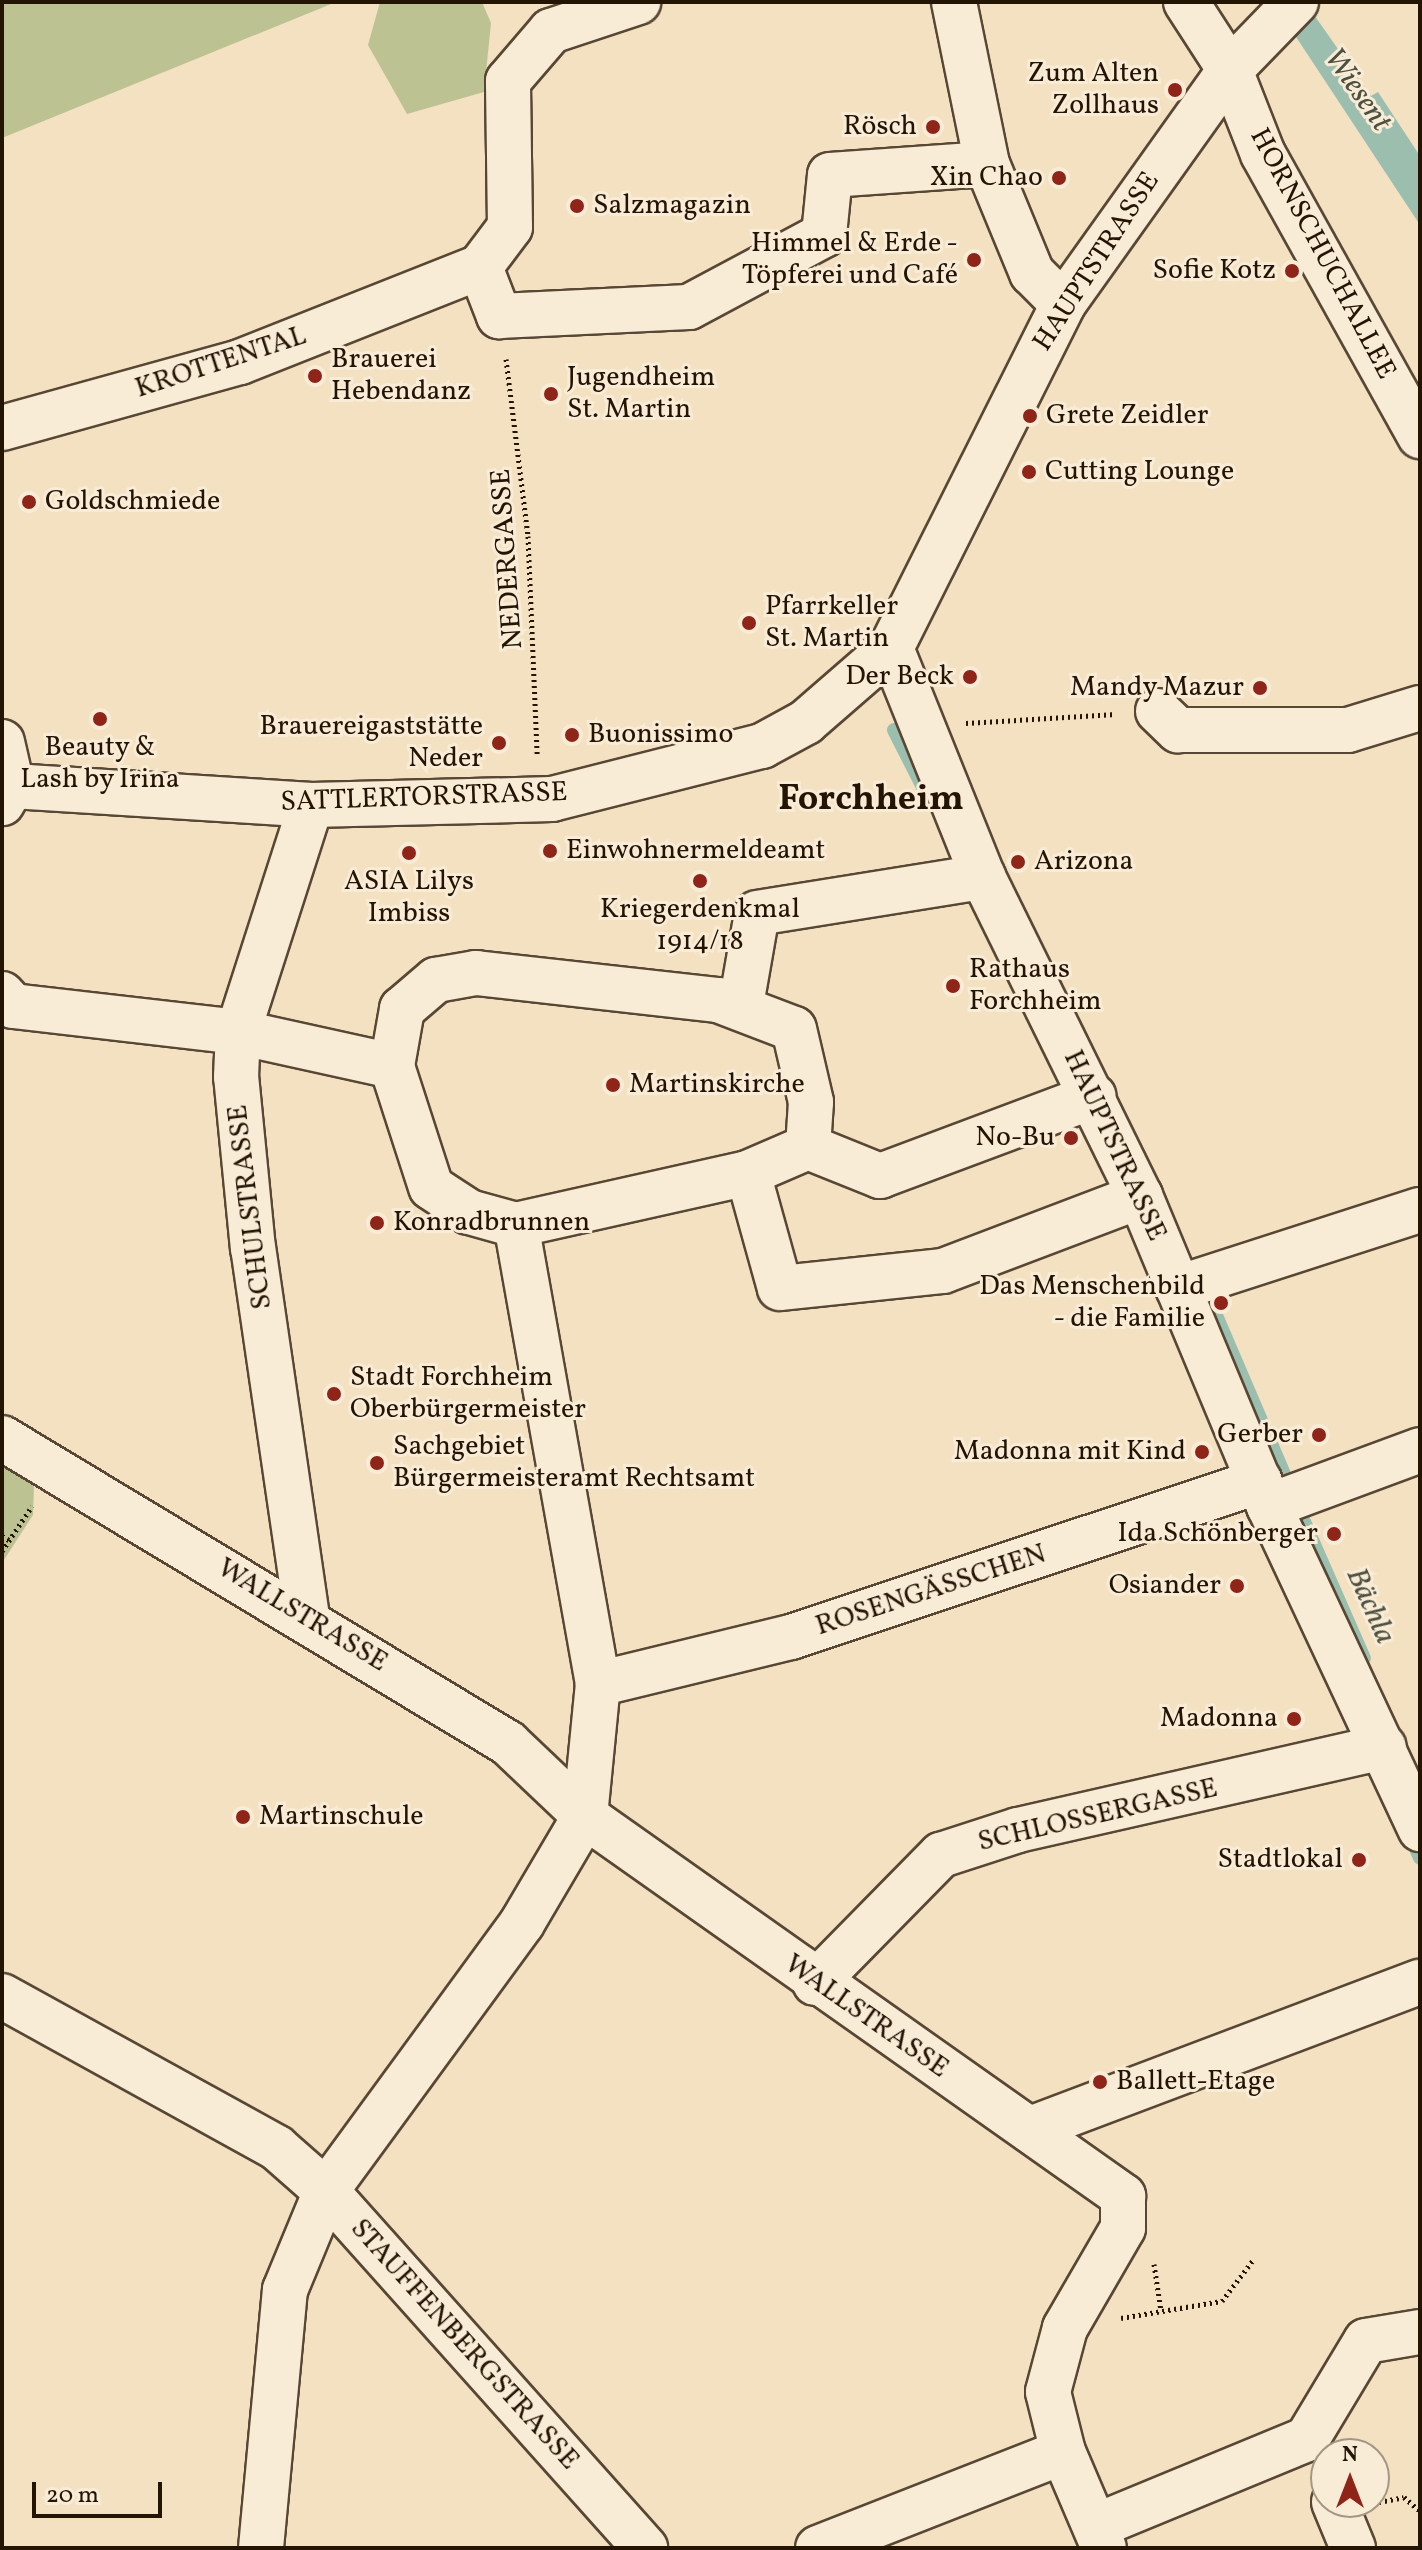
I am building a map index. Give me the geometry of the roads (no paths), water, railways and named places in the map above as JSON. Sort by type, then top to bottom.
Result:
[{"type":"street","points":[[638,2],[551,31],[508,81],[510,227],[480,267],[499,316],[689,307],[824,235],[830,175],[987,164]]},
{"type":"street","points":[[954,2],[987,164],[1032,273],[1063,304]]},
{"type":"street","name":"HORNSCHUCHALLEE","points":[[1186,2],[1230,70],[1263,154],[1420,436]]},
{"type":"street","name":"HAUPTSTRASSE","points":[[1283,14],[1230,70],[1063,304],[891,648],[925,726],[983,877],[1094,1096],[1140,1196],[1265,1494],[1420,1829]]},
{"type":"street","name":"KROTTENTAL","points":[[2,428],[240,362],[480,267]]},
{"type":"street","name":"SATTLERTORSTRASSE","points":[[2,742],[7,795],[311,805],[537,800],[762,746],[838,700],[891,648]]},
{"type":"street","points":[[1158,711],[1178,730],[1332,730],[1420,708]]},
{"type":"street","name":"SCHULSTRASSE","points":[[307,1617],[253,1249],[238,1032],[311,805]]},
{"type":"street","points":[[741,1005],[757,913],[983,877]]},
{"type":"street","points":[[808,1147],[811,1102],[794,1029],[741,1005],[476,973],[436,980],[402,1009],[392,1066],[431,1187],[469,1212],[516,1225],[748,1173],[808,1147],[880,1176],[1094,1096]]},
{"type":"street","points":[[2,994],[13,1006],[238,1032],[392,1066]]},
{"type":"street","points":[[748,1173],[780,1288],[943,1271],[1140,1196]]},
{"type":"street","points":[[1178,1288],[1337,1231],[1420,1210]]},
{"type":"street","points":[[261,2548],[285,2290],[326,2191],[522,1923],[585,1816],[598,1684],[516,1225]]},
{"type":"street","name":"WALLSTRASSE","points":[[2,1438],[307,1617],[508,1743],[585,1816],[815,1983],[1123,2196],[1138,2239],[1065,2328],[1048,2392],[1063,2452]]},
{"type":"street","name":"ROSENGÄSSCHEN","points":[[598,1684],[791,1637],[1415,1451]]},
{"type":"street","name":"SCHLOSSERGASSE","points":[[815,1983],[941,1855],[1018,1830],[1069,1824],[1384,1747]]},
{"type":"street","points":[[1030,2129],[1250,2050],[1420,1982]]},
{"type":"street","name":"STAUFFENBERGSTRASSE","points":[[2,1996],[277,2148],[326,2191],[645,2548]]},
{"type":"street","points":[[818,2548],[1063,2452],[1100,2537],[1307,2439],[1366,2341],[1420,2332]]},
{"type":"street","points":[[1307,2439],[1310,2446]]},
{"type":"street","points":[[1341,2518],[1353,2548]]},
{"type":"water","name":"Wiesent","points":[[1273,2],[1305,2],[1371,96],[1378,92],[1420,156],[1420,225]]},
{"type":"waterway","name":"Bächla","points":[[894,730],[932,805]]},
{"type":"waterway","name":"Bächla","points":[[1209,1299],[1285,1476]]},
{"type":"waterway","name":"Bächla","points":[[1302,1517],[1364,1658]]},
{"type":"waterway","name":"Bächla","points":[[1409,1833],[1420,1858]]},
{"type":"place","name":"Zum Alten Zollhaus","points":[[1175,90]]},
{"type":"place","name":"Rösch","points":[[933,127]]},
{"type":"place","name":"Xin Chao","points":[[1059,178]]},
{"type":"place","name":"Salzmagazin","points":[[577,206]]},
{"type":"place","name":"Himmel & Erde - Töpferei und Café","points":[[974,260]]},
{"type":"place","name":"Sofie Kotz","points":[[1292,271]]},
{"type":"place","name":"Brauerei Hebendanz","points":[[315,376]]},
{"type":"place","name":"Jugendheim St. Martin","points":[[551,394]]},
{"type":"place","name":"Grete Zeidler","points":[[1030,416]]},
{"type":"place","name":"Cutting Lounge","points":[[1029,472]]},
{"type":"place","name":"Goldschmiede","points":[[29,502]]},
{"type":"place","name":"Pfarrkeller St. Martin","points":[[749,623]]},
{"type":"place","name":"Der Beck","points":[[970,677]]},
{"type":"place","name":"Mandy Mazur","points":[[1260,688]]},
{"type":"place","name":"Beauty & Lash by Irina","points":[[100,719]]},
{"type":"place","name":"Buonissimo","points":[[572,735]]},
{"type":"place","name":"Brauereigaststätte Neder","points":[[499,743]]},
{"type":"place","name":"Einwohnermeldeamt","points":[[550,851]]},
{"type":"place","name":"ASIA Lilys Imbiss","points":[[409,853]]},
{"type":"place","name":"Arizona","points":[[1018,862]]},
{"type":"place","name":"Kriegerdenkmal 1914/18","points":[[700,881]]},
{"type":"place","name":"Rathaus Forchheim","points":[[953,986]]},
{"type":"place","name":"Martinskirche","points":[[613,1085]]},
{"type":"place","name":"No-Bu","points":[[1071,1138]]},
{"type":"place","name":"Konradbrunnen","points":[[377,1223]]},
{"type":"place","name":"Das Menschenbild - die Familie","points":[[1221,1303]]},
{"type":"place","name":"Stadt Forchheim Oberbürgermeister","points":[[334,1394]]},
{"type":"place","name":"Gerber","points":[[1319,1435]]},
{"type":"place","name":"Madonna mit Kind","points":[[1202,1452]]},
{"type":"place","name":"Sachgebiet Bürgermeisteramt Rechtsamt","points":[[377,1463]]},
{"type":"place","name":"Ida Schönberger","points":[[1334,1534]]},
{"type":"place","name":"Osiander","points":[[1237,1586]]},
{"type":"place","name":"Madonna","points":[[1294,1719]]},
{"type":"place","name":"Martinschule","points":[[243,1817]]},
{"type":"place","name":"Stadtlokal","points":[[1359,1860]]},
{"type":"place","name":"Ballett-Etage","points":[[1100,2082]]},
{"type":"district","name":"Forchheim","points":[[871,801]]}]
